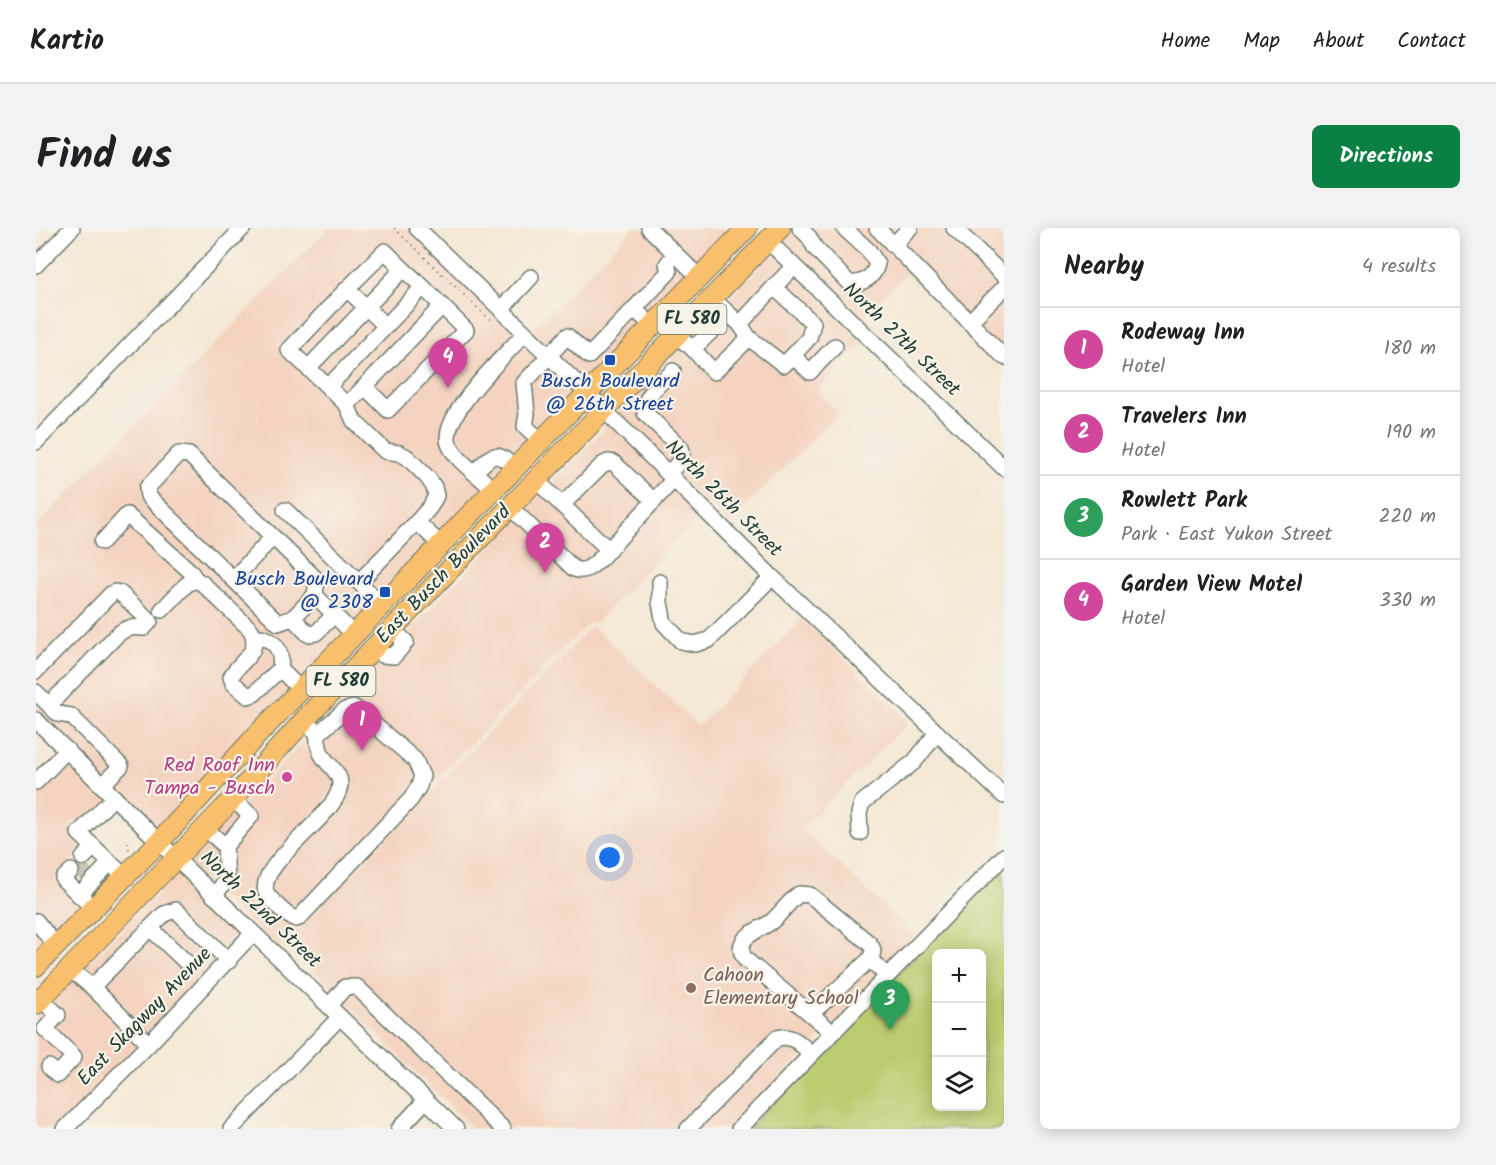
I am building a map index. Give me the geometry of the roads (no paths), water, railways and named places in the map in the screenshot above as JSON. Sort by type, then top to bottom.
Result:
[{"type":"main road","name":"East Busch Boulevard","points":[[36,966],[159,842],[301,690],[747,228]]},
{"type":"main road","name":"East Busch Boulevard","points":[[38,1001],[233,799],[310,726],[359,663],[649,364],[684,341],[712,298],[771,232]]},
{"type":"main road","points":[[359,663],[372,633],[434,567],[438,548]]},
{"type":"street","points":[[36,265],[72,228]]},
{"type":"street","points":[[36,442],[243,228]]},
{"type":"street","name":"North 26th Street","points":[[417,228],[499,314],[525,333],[772,577],[1004,796]]},
{"type":"street","points":[[649,228],[700,278]]},
{"type":"street","points":[[800,228],[845,278],[856,284],[865,281],[875,270],[877,264],[869,251],[844,228]]},
{"type":"street","points":[[877,228],[1004,357]]},
{"type":"street","points":[[893,245],[910,228]]},
{"type":"street","points":[[954,228],[1004,276]]},
{"type":"street","name":"North 27th Street","points":[[771,232],[794,266],[1004,468]]},
{"type":"street","points":[[359,582],[430,507],[436,496],[434,487],[407,457],[385,451],[354,422],[347,405],[290,350],[385,251],[466,330],[388,410],[364,387]]},
{"type":"street","points":[[541,441],[525,426],[527,414],[524,383],[567,336],[589,356],[669,272],[667,264],[675,254]]},
{"type":"street","points":[[684,341],[699,343],[774,287],[794,266]]},
{"type":"street","points":[[308,368],[403,269]]},
{"type":"street","points":[[499,314],[531,277]]},
{"type":"street","points":[[826,297],[845,278]]},
{"type":"street","points":[[660,282],[679,299]]},
{"type":"street","points":[[328,387],[423,287]]},
{"type":"street","points":[[712,298],[734,319],[749,339],[784,365],[808,338],[813,323],[774,287]]},
{"type":"street","points":[[969,322],[1004,288]]},
{"type":"street","points":[[347,290],[386,326]]},
{"type":"street","points":[[347,405],[442,306]]},
{"type":"street","points":[[634,309],[653,326]]},
{"type":"street","points":[[494,490],[449,446],[447,435],[459,407],[525,333]]},
{"type":"street","points":[[611,333],[629,350]]},
{"type":"street","points":[[684,341],[714,372],[749,339]]},
{"type":"street","points":[[793,356],[810,372],[835,346]]},
{"type":"street","points":[[510,507],[574,569],[581,571],[589,568],[609,550],[654,501],[683,458],[681,448],[645,413],[646,399],[669,375],[649,364]]},
{"type":"street","points":[[179,454],[189,455],[273,537],[317,580],[315,595],[292,618],[278,622],[148,496],[147,488],[179,454]]},
{"type":"street","points":[[475,472],[491,456],[497,454],[503,456],[515,468]]},
{"type":"street","points":[[562,505],[602,465],[608,462],[614,463],[654,501]]},
{"type":"street","points":[[536,480],[609,550]]},
{"type":"street","points":[[285,510],[382,606]]},
{"type":"street","points":[[102,542],[127,515],[243,622],[254,636],[255,645],[231,678],[233,683],[248,696],[254,694],[280,669],[281,661],[279,650],[266,638],[254,636]]},
{"type":"street","points":[[417,522],[438,548]]},
{"type":"street","points":[[233,579],[273,537]]},
{"type":"street","points":[[660,582],[660,603],[664,622],[681,641],[695,644],[709,640],[772,577]]},
{"type":"street","points":[[162,610],[187,584],[196,580]]},
{"type":"street","points":[[36,670],[115,592],[120,593],[150,621],[144,628],[133,627],[117,634],[49,705]]},
{"type":"street","points":[[315,595],[354,635]]},
{"type":"street","points":[[292,618],[308,634],[316,633],[334,615]]},
{"type":"street","points":[[280,669],[301,690]]},
{"type":"street","points":[[36,692],[58,714],[71,716],[121,766],[102,785]]},
{"type":"street","points":[[355,708],[414,760],[422,776],[411,799],[296,919],[286,914],[266,894],[267,878],[280,858],[330,808],[340,789],[338,774],[321,754],[310,726],[345,710],[355,708]]},
{"type":"street","name":"North 22nd Street","points":[[36,720],[214,896],[456,1129]]},
{"type":"street","points":[[860,833],[859,813],[862,804],[914,762],[937,733]]},
{"type":"street","points":[[36,782],[67,750]]},
{"type":"street","points":[[114,797],[80,834],[96,857],[125,877]]},
{"type":"street","points":[[214,896],[227,879],[225,846],[251,816],[233,799]]},
{"type":"street","points":[[205,828],[225,846]]},
{"type":"street","points":[[739,1129],[1004,856]]},
{"type":"street","points":[[94,909],[75,883],[96,857]]},
{"type":"street","points":[[812,1013],[870,959],[873,948],[810,895],[804,893],[793,898],[771,922],[752,931],[741,947],[741,953],[745,959],[832,1032]]},
{"type":"street","points":[[92,987],[164,914],[176,910],[229,961]]},
{"type":"street","points":[[150,928],[187,963]]},
{"type":"street","points":[[39,930],[57,947]]},
{"type":"street","name":"East Skagway Avenue","points":[[65,1129],[229,961],[253,933]]},
{"type":"street","points":[[870,959],[888,976]]},
{"type":"street","points":[[70,969],[92,987],[149,1044]]},
{"type":"street","points":[[231,1129],[334,1011],[345,987],[357,987],[503,1129]]},
{"type":"street","points":[[38,1001],[58,1015],[45,1029],[74,1057],[57,1075],[49,1067]]},
{"type":"street","points":[[688,1129],[777,1038],[794,1039],[811,1054]]},
{"type":"street","points":[[399,1129],[426,1100]]},
{"type":"tunnel","points":[[79,878],[91,865]]},
{"type":"place","name":"Busch Boulevard @ 26th Street","points":[[610,360]]},
{"type":"place","name":"Garden View Motel","points":[[448,388]]},
{"type":"place","name":"Travelers Inn","points":[[545,573]]},
{"type":"place","name":"Busch Boulevard @ 2308","points":[[385,592]]},
{"type":"place","name":"Rodeway Inn","points":[[362,751]]},
{"type":"place","name":"Red Roof Inn Tampa - Busch","points":[[287,777]]},
{"type":"place","name":"Cahoon Elementary School","points":[[691,988]]},
{"type":"place","name":"Rowlett Park","points":[[890,1030]]}]
